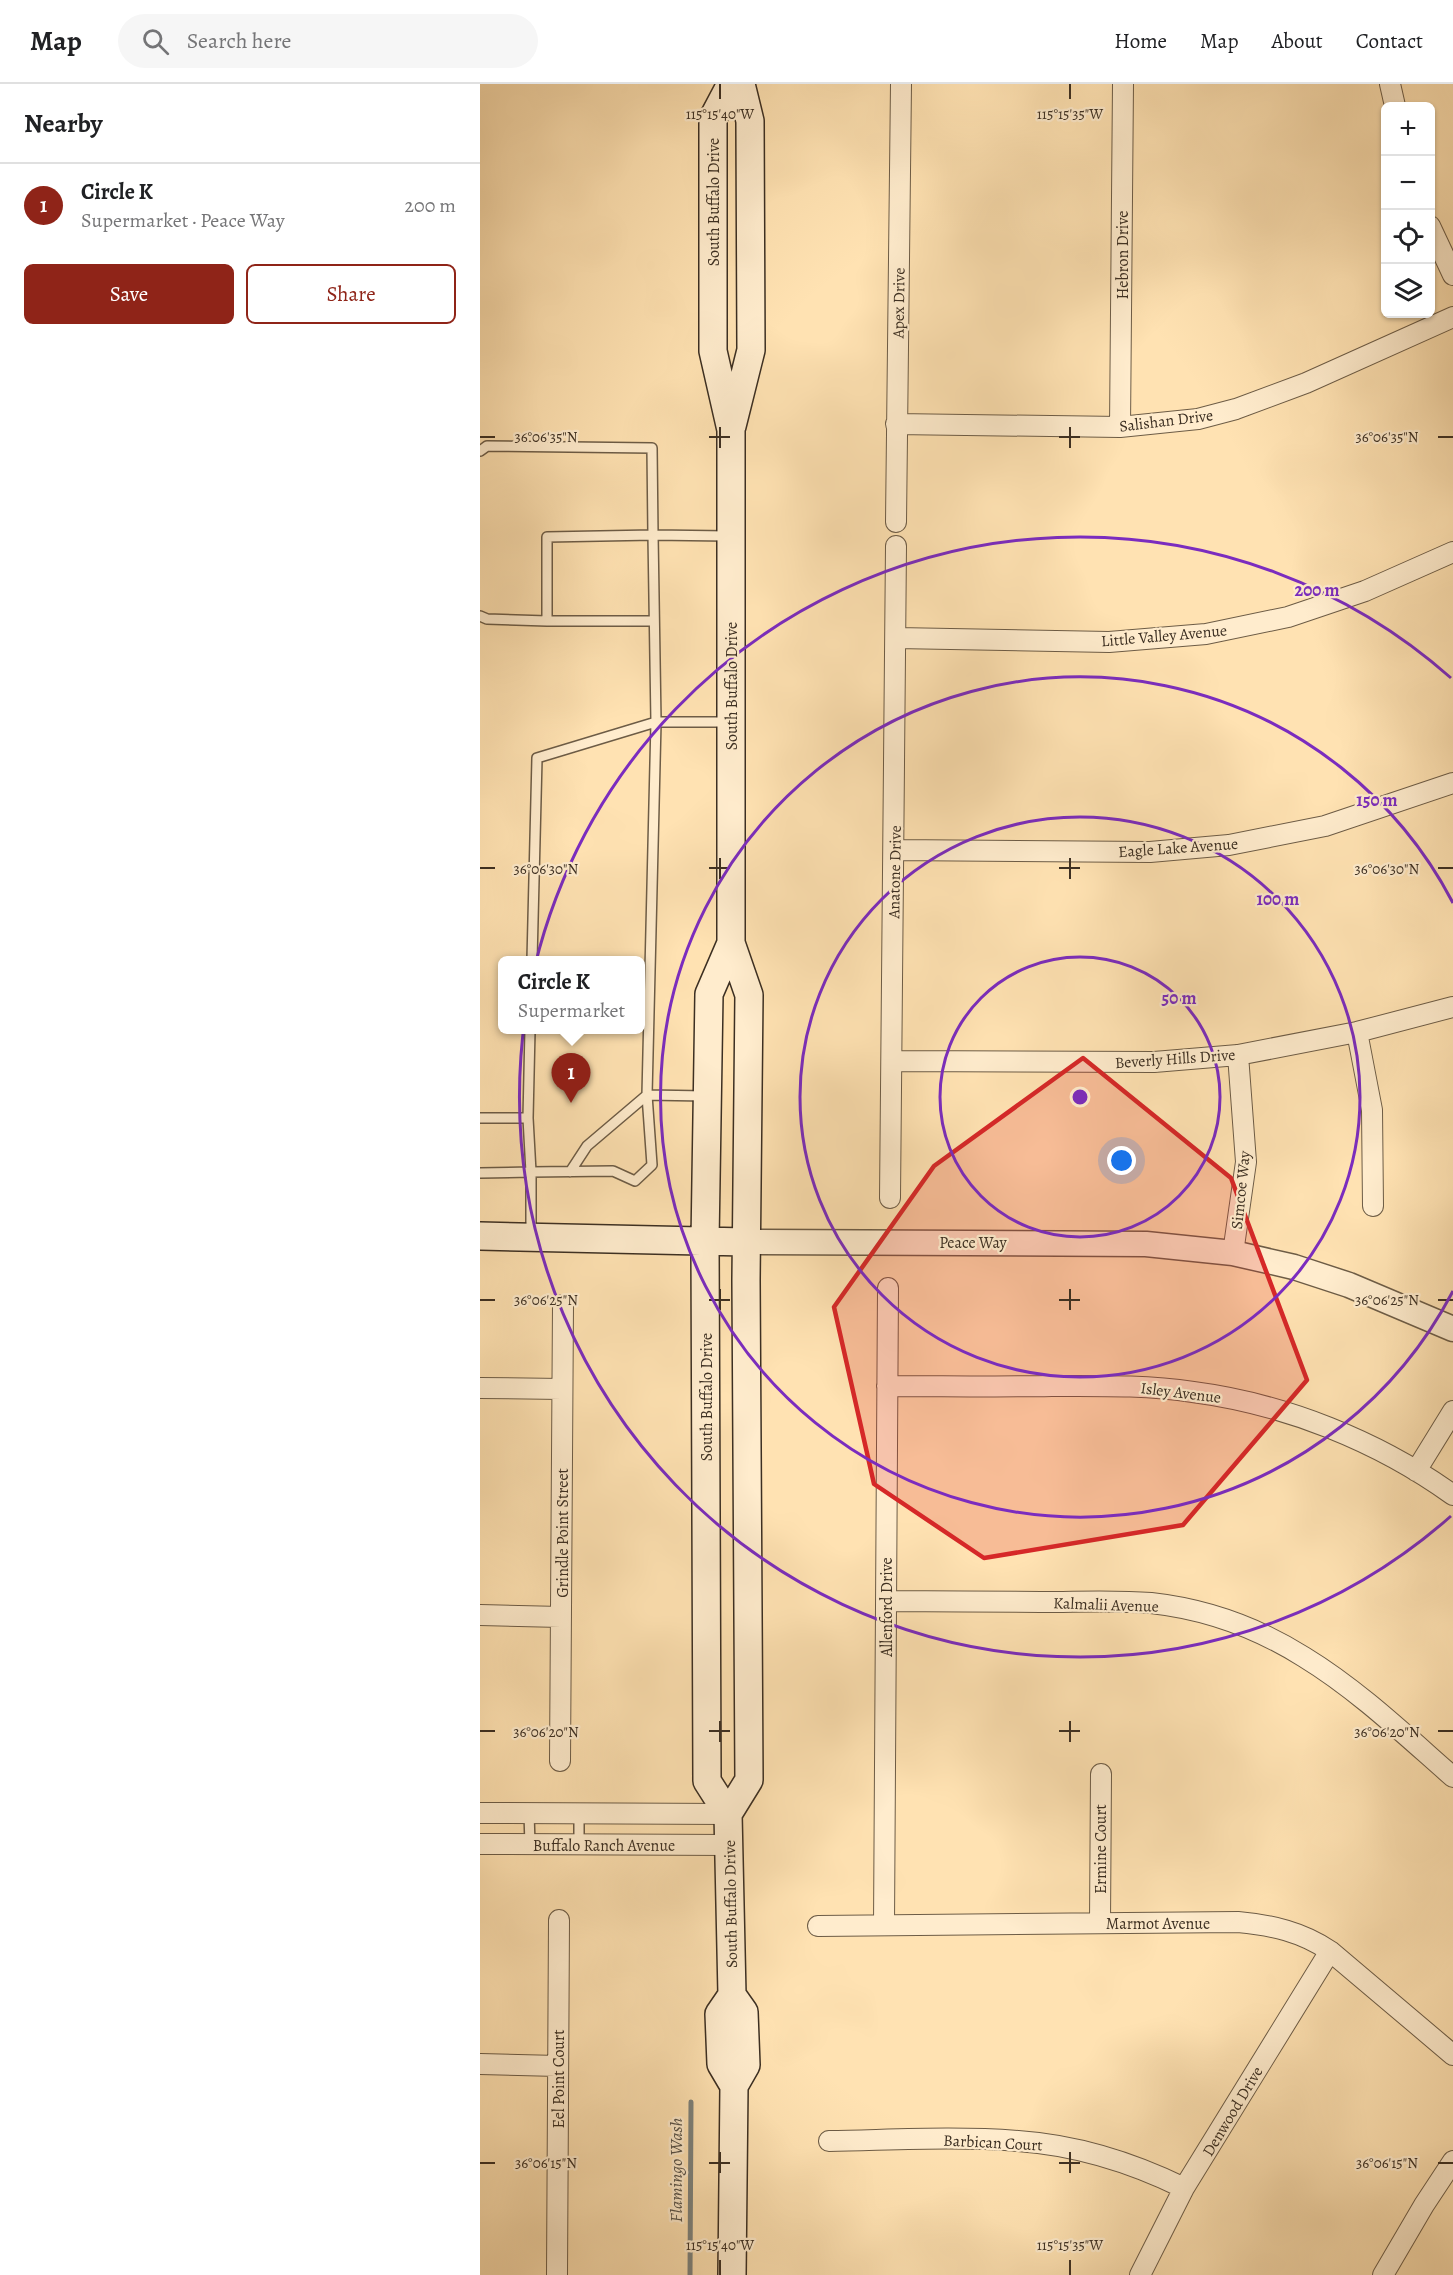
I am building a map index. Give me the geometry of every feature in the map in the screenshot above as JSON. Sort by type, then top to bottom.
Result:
[{"type":"main road","name":"South Buffalo Drive","points":[[728,1814],[749,1780],[746,1242],[749,995],[730,943],[731,430],[713,351],[713,118],[731,84]]},
{"type":"main road","name":"South Buffalo Drive","points":[[731,430],[752,350],[750,121],[741,84]]},
{"type":"main road","name":"South Buffalo Drive","points":[[730,943],[709,994],[705,1241],[707,1781],[728,1814],[732,1995],[719,2014],[722,2064],[734,2086],[732,2275]]},
{"type":"main road","name":"Peace Way","points":[[480,1236],[746,1242]]},
{"type":"street","name":"Apex Drive","points":[[896,522],[901,84]]},
{"type":"street","name":"Hebron Drive","points":[[1120,427],[1123,84]]},
{"type":"street","points":[[1390,84],[1394,102]]},
{"type":"street","points":[[1435,235],[1453,275]]},
{"type":"street","name":"Salishan Drive","points":[[896,424],[1120,427],[1198,418],[1236,409],[1306,383],[1453,317]]},
{"type":"street","name":"Anatone Drive","points":[[890,1198],[897,638],[896,546]]},
{"type":"street","name":"Little Valley Avenue","points":[[897,638],[1109,642],[1206,634],[1288,617],[1365,591],[1453,552]]},
{"type":"street","name":"Eagle Lake Avenue","points":[[894,850],[1150,852],[1229,845],[1325,826],[1453,783]]},
{"type":"street","name":"Beverly Hills Drive","points":[[892,1062],[1154,1062],[1238,1055],[1357,1032],[1453,1007]]},
{"type":"street","points":[[1357,1032],[1372,1110],[1372,1206]]},
{"type":"street","name":"Simcoe Way","points":[[1233,1253],[1246,1162],[1238,1055]]},
{"type":"street","name":"Peace Way","points":[[746,1242],[970,1241],[1146,1244],[1233,1253],[1294,1267],[1348,1285],[1453,1329]]},
{"type":"street","name":"Allenford Drive","points":[[884,1925],[888,1288]]},
{"type":"street","name":"Grindle Point Street","points":[[560,1761],[563,1305]]},
{"type":"street","name":"Isley Avenue","points":[[887,1386],[1135,1386],[1223,1397],[1284,1412],[1371,1446],[1453,1495]]},
{"type":"street","points":[[480,1388],[562,1389]]},
{"type":"street","points":[[1416,1471],[1453,1411]]},
{"type":"street","name":"Kalmalii Avenue","points":[[886,1601],[1126,1602],[1172,1606],[1217,1617],[1262,1634],[1327,1671],[1453,1777]]},
{"type":"street","points":[[480,1615],[561,1617]]},
{"type":"street","name":"Ermine Court","points":[[1100,1923],[1101,1774]]},
{"type":"street","name":"Buffalo Ranch Avenue","points":[[480,1813],[728,1814]]},
{"type":"street","name":"Buffalo Ranch Avenue","points":[[480,1844],[729,1845]]},
{"type":"street","name":"Eel Point Court","points":[[557,2275],[559,1920]]},
{"type":"street","name":"Marmot Avenue","points":[[818,1926],[1100,1923],[1275,1926],[1300,1935],[1330,1951],[1453,2055]]},
{"type":"street","name":"Denwood Drive","points":[[1140,2275],[1152,2247],[1185,2188],[1330,1951]]},
{"type":"street","points":[[480,2064],[558,2066]]},
{"type":"street","name":"Barbican Court","points":[[829,2140],[1018,2141],[1062,2147],[1111,2158],[1158,2175],[1185,2188]]},
{"type":"street","points":[[1383,2275],[1453,2160]]},
{"type":"lane","points":[[480,451],[487,447],[652,448],[656,722],[647,1095],[652,1165],[635,1181],[613,1172],[480,1173]]},
{"type":"lane","points":[[547,621],[547,537],[730,536]]},
{"type":"lane","points":[[480,616],[487,620],[654,621]]},
{"type":"lane","points":[[532,956],[537,758],[656,722],[730,722]]},
{"type":"lane","points":[[530,1034],[528,1118],[531,1238]]},
{"type":"lane","points":[[570,1172],[587,1146],[647,1095],[709,1096]]},
{"type":"lane","points":[[480,1118],[528,1118]]},
{"type":"lane","points":[[529,1813],[530,1845]]},
{"type":"lane","points":[[579,1813],[579,1845]]},
{"type":"highlighted area","points":[[1083,1058],[1231,1178],[1307,1380],[1183,1525],[984,1558],[874,1484],[834,1307],[934,1166]]},
{"type":"waterway","name":"Flamingo Wash","points":[[690,2275],[691,2102]]},
{"type":"place","name":"Circle K","points":[[571,1103]]}]
